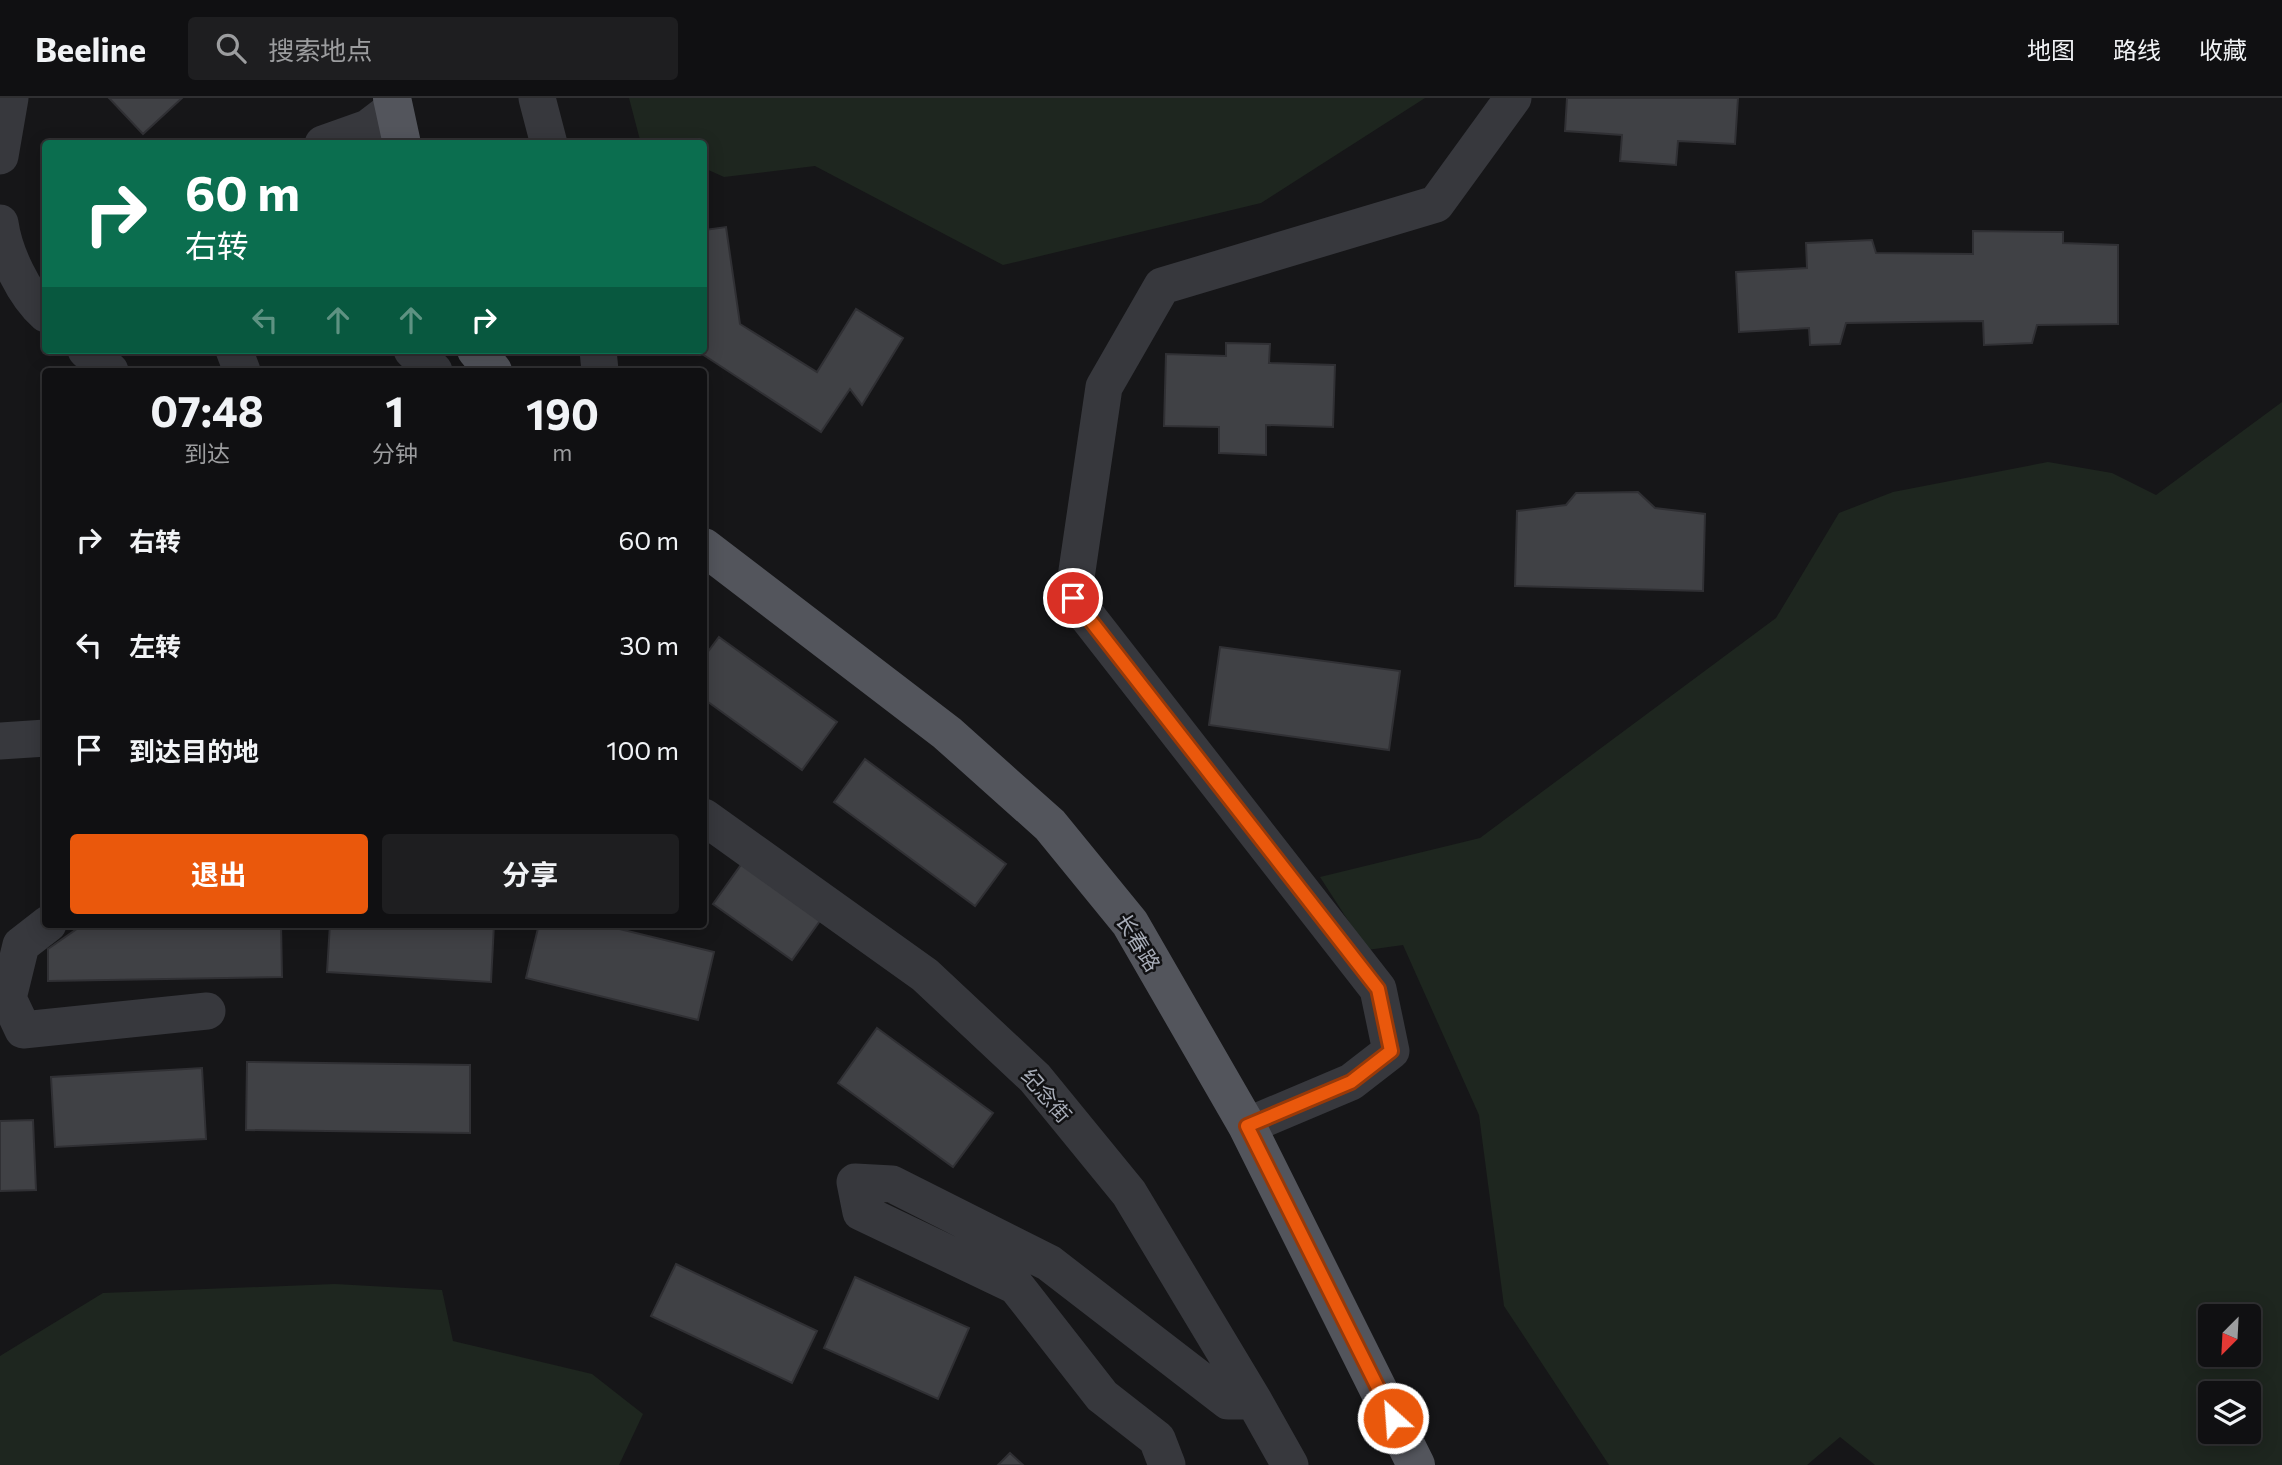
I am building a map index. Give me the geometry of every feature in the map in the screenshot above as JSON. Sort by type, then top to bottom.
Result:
[{"type":"main road","points":[[479,354],[491,368]]},
{"type":"main road","name":"长春路","points":[[707,549],[947,733],[1050,824],[1130,923],[1247,1126],[1416,1465]]},
{"type":"street","points":[[0,156],[10,98]]},
{"type":"street","points":[[537,98],[548,140]]},
{"type":"street","points":[[1247,1126],[1351,1082],[1391,1051],[1378,989],[1073,598],[1104,387],[1162,286],[1436,204],[1513,98]]},
{"type":"street","points":[[335,140],[383,124]]},
{"type":"street","points":[[2,234],[42,263]]},
{"type":"street","points":[[2,234],[34,304],[42,311]]},
{"type":"street","points":[[91,354],[107,368]]},
{"type":"street","points":[[416,354],[431,368]]},
{"type":"street","points":[[0,741],[42,738]]},
{"type":"street","name":"纪念街","points":[[707,819],[925,975],[1035,1078],[1129,1193],[1290,1465]]},
{"type":"street","points":[[43,928],[21,945],[8,998],[23,1030],[207,1011]]},
{"type":"street","points":[[1167,1465],[1157,1439],[1102,1396],[1016,1286],[860,1212],[855,1182],[892,1184],[1049,1263],[1228,1401],[1254,1401]]},
{"type":"shaded area","points":[[629,98],[1425,98],[1261,203],[1003,265],[815,166],[724,177],[707,169],[707,140],[640,140]]},
{"type":"shaded area","points":[[2282,402],[2282,1465],[1875,1465],[1840,1437],[1807,1465],[1609,1465],[1504,1306],[1479,1115],[1403,945],[1367,950],[1320,877],[1480,838],[1776,618],[1839,513],[1893,492],[2048,462],[2112,473],[2156,495]]},
{"type":"shaded area","points":[[335,1284],[442,1290],[453,1341],[592,1374],[643,1414],[619,1465],[0,1465],[0,1356],[103,1293]]},
{"type":"building","points":[[109,98],[182,98],[143,134]]},
{"type":"building","points":[[1567,98],[1738,98],[1735,144],[1678,141],[1676,165],[1620,161],[1622,135],[1565,131]]},
{"type":"building","points":[[726,227],[740,324],[817,372],[856,309],[903,338],[862,405],[850,389],[821,432],[702,354],[707,354],[707,230]]},
{"type":"building","points":[[1973,231],[2063,232],[2063,243],[2118,245],[2118,324],[2037,325],[2032,343],[1984,345],[1983,321],[1846,323],[1840,344],[1810,345],[1809,328],[1739,332],[1736,272],[1807,268],[1806,243],[1872,240],[1876,253],[1973,254]]},
{"type":"building","points":[[1226,343],[1270,344],[1269,363],[1335,365],[1333,427],[1266,425],[1266,455],[1219,453],[1219,427],[1164,426],[1166,354],[1226,356]]},
{"type":"building","points":[[1638,492],[1655,508],[1705,514],[1703,591],[1515,586],[1517,511],[1566,505],[1576,493]]},
{"type":"building","points":[[719,637],[837,722],[802,770],[707,701],[707,653]]},
{"type":"building","points":[[1220,647],[1400,671],[1389,750],[1209,725]]},
{"type":"building","points":[[865,759],[1006,864],[975,906],[834,802]]},
{"type":"building","points":[[743,862],[822,918],[792,960],[713,904]]},
{"type":"building","points":[[78,928],[281,928],[282,977],[48,981],[48,949]]},
{"type":"building","points":[[330,928],[494,928],[491,982],[327,972]]},
{"type":"building","points":[[538,928],[615,928],[714,952],[698,1020],[526,978]]},
{"type":"building","points":[[877,1028],[993,1113],[953,1167],[838,1083]]},
{"type":"building","points":[[247,1062],[470,1065],[470,1133],[246,1130]]},
{"type":"building","points":[[202,1068],[206,1139],[55,1147],[51,1077]]},
{"type":"building","points":[[33,1120],[36,1190],[0,1191],[0,1121]]},
{"type":"building","points":[[676,1264],[817,1331],[792,1383],[651,1316]]},
{"type":"building","points":[[855,1277],[969,1328],[938,1399],[824,1348]]},
{"type":"building","points":[[1010,1453],[1023,1465],[998,1465]]},
{"type":"route","points":[[1073,598],[1378,989],[1391,1051],[1351,1082],[1247,1126],[1393,1418]]}]
